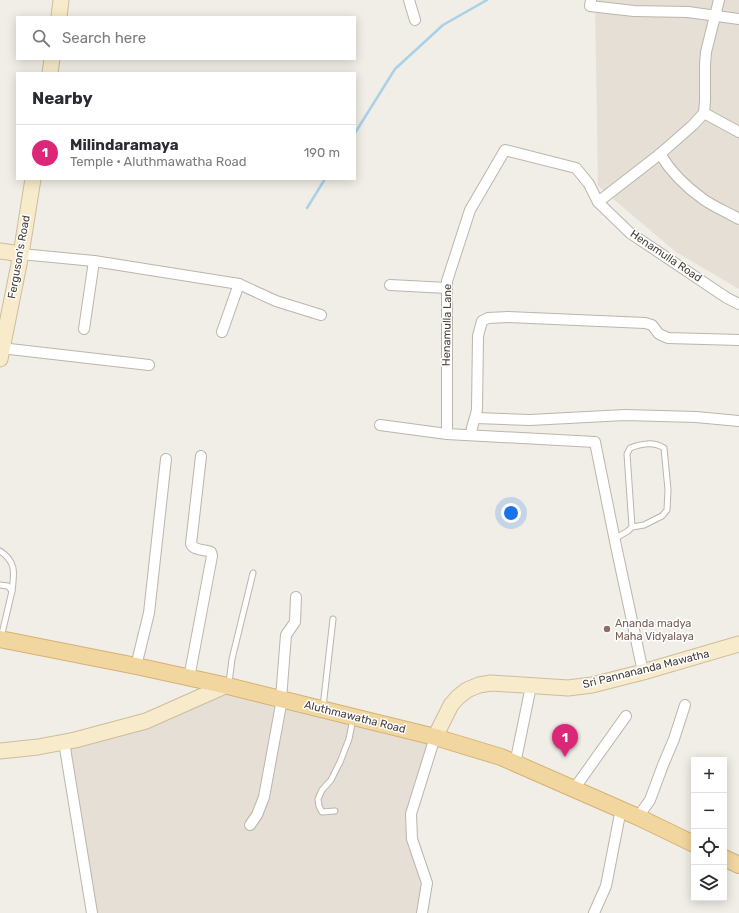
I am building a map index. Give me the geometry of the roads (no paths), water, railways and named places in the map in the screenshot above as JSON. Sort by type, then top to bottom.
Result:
[{"type":"main road","name":"Aluthmawatha Road","points":[[0,639],[136,666],[226,686],[435,737],[501,758],[621,809],[691,843]]},
{"type":"main road","points":[[727,860],[739,866]]},
{"type":"street","points":[[59,16],[61,0]]},
{"type":"street","points":[[409,0],[415,20]]},
{"type":"street","points":[[591,0],[590,6],[634,11],[688,12],[739,19]]},
{"type":"street","points":[[634,11],[635,0]]},
{"type":"street","points":[[598,202],[660,154],[693,125],[704,113],[705,59],[708,40],[716,16],[719,0]]},
{"type":"street","points":[[50,72],[52,60]]},
{"type":"street","points":[[704,113],[739,132]]},
{"type":"street","name":"Henamulla Lane","points":[[447,434],[447,281],[470,210],[505,150],[576,168],[589,184],[598,202]]},
{"type":"street","points":[[660,154],[674,174],[703,200],[739,219]]},
{"type":"street","name":"Ferguson's Road","points":[[1,354],[21,254],[33,180]]},
{"type":"street","name":"Henamulla Road","points":[[598,202],[630,233],[727,298],[739,304]]},
{"type":"street","points":[[0,251],[94,261],[239,284],[276,301],[321,315]]},
{"type":"street","points":[[84,328],[94,261]]},
{"type":"street","points":[[222,332],[239,284]]},
{"type":"street","points":[[390,285],[447,288]]},
{"type":"street","points":[[471,435],[471,427],[476,418],[478,336],[482,321],[488,318],[508,317],[645,323],[652,325],[659,334],[668,338],[739,340]]},
{"type":"street","points":[[1,354],[149,365]]},
{"type":"street","points":[[476,418],[530,420],[625,415],[696,417],[739,421]]},
{"type":"street","points":[[380,425],[447,434],[595,442],[614,539],[643,672]]},
{"type":"street","points":[[189,678],[212,556],[211,552],[194,548],[190,544],[201,456]]},
{"type":"street","points":[[136,666],[149,613],[166,459]]},
{"type":"street","points":[[250,825],[258,815],[264,797],[281,699],[286,635],[295,622],[296,597]]},
{"type":"street","name":"Sri Pannananda Mawatha","points":[[435,737],[451,705],[467,690],[479,685],[491,683],[568,688],[592,685],[739,644]]},
{"type":"street","points":[[0,752],[64,742],[146,722],[226,686]]},
{"type":"street","points":[[515,764],[531,686]]},
{"type":"street","points":[[638,817],[650,800],[674,739],[685,705]]},
{"type":"street","points":[[574,789],[626,716]]},
{"type":"street","points":[[423,913],[427,883],[412,839],[411,814],[435,737]]},
{"type":"street","points":[[64,742],[92,913]]},
{"type":"street","points":[[594,913],[606,886],[621,809]]},
{"type":"lane","points":[[614,539],[632,528],[644,525],[659,518],[667,510],[668,490],[664,448],[658,444],[641,444],[630,448],[627,454],[632,528]]},
{"type":"lane","points":[[0,551],[12,562],[14,572],[12,591],[0,639]]},
{"type":"lane","points":[[226,686],[253,573]]},
{"type":"lane","points":[[0,585],[8,586],[12,591]]},
{"type":"lane","points":[[323,710],[333,619]]},
{"type":"lane","points":[[335,811],[322,812],[318,799],[322,790],[331,780],[340,762],[349,740],[353,717]]},
{"type":"waterway","points":[[356,131],[395,69],[443,25],[487,0]]},
{"type":"waterway","points":[[307,208],[324,180]]},
{"type":"place","name":"Ananda madya Maha Vidyalaya","points":[[607,629]]},
{"type":"place","name":"Milindaramaya","points":[[565,757]]}]
